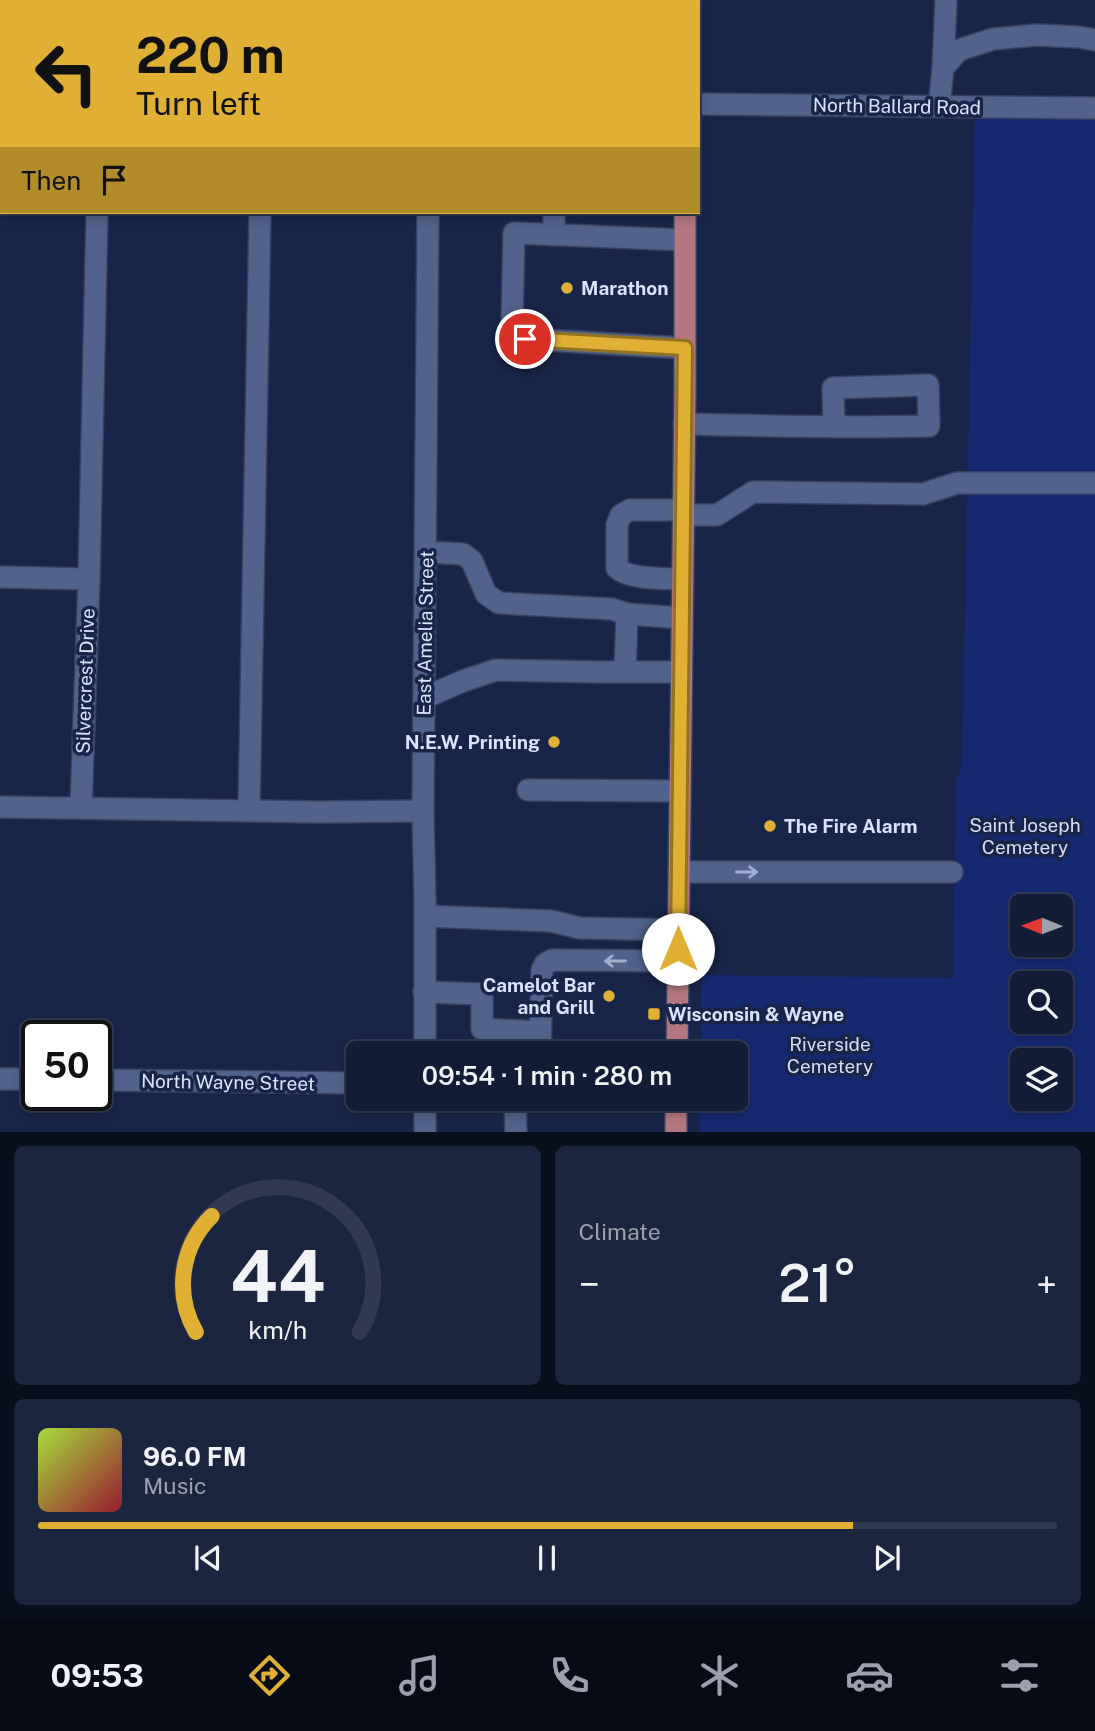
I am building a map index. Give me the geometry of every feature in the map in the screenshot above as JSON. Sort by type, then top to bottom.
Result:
[{"type":"main road","points":[[677,1041],[685,214]]},
{"type":"main road","points":[[676,1111],[676,1132]]},
{"type":"street","points":[[939,107],[946,0]]},
{"type":"street","points":[[943,68],[959,50],[992,39],[1037,35],[1095,40]]},
{"type":"street","name":"North Ballard Road","points":[[700,104],[1095,108]]},
{"type":"street","name":"Silvercrest Drive","points":[[81,808],[97,214]]},
{"type":"street","points":[[249,811],[260,214]]},
{"type":"street","name":"East Amelia Street","points":[[425,1041],[423,811],[428,214]]},
{"type":"street","points":[[554,214],[554,234]]},
{"type":"street","points":[[685,240],[514,233],[512,322],[525,339],[685,348]]},
{"type":"street","points":[[684,424],[834,427],[929,426],[928,384],[833,388],[834,427]]},
{"type":"street","points":[[683,579],[629,576],[617,568],[617,525],[621,515],[630,510],[717,515],[753,492],[923,494],[957,483],[1095,483]]},
{"type":"street","points":[[426,552],[463,554],[472,561],[486,594],[499,603],[612,609],[626,614],[682,618]]},
{"type":"street","points":[[0,577],[89,579]]},
{"type":"street","points":[[625,672],[626,614]]},
{"type":"street","points":[[424,698],[496,670],[681,672]]},
{"type":"street","points":[[528,790],[680,791]]},
{"type":"street","points":[[0,807],[423,811]]},
{"type":"street","points":[[679,872],[952,872]]},
{"type":"street","points":[[425,916],[551,921],[580,928],[678,930]]},
{"type":"street","points":[[540,1041],[542,970],[545,964],[552,960],[678,961]]},
{"type":"street","points":[[424,992],[482,994],[482,1029],[532,1041]]},
{"type":"street","points":[[0,1079],[21,1079]]},
{"type":"street","name":"North Wayne Street","points":[[112,1080],[346,1083]]},
{"type":"street","points":[[425,1111],[425,1132]]},
{"type":"street","points":[[516,1111],[516,1132]]},
{"type":"green space","name":"Saint Joseph Cemetery","points":[[975,107],[1095,108],[1095,1132],[700,1132],[700,1111],[748,1111],[748,1041],[701,1041],[701,975],[953,978],[956,781],[962,767]]},
{"type":"place","name":"Marathon","points":[[567,288]]},
{"type":"place","name":"N.E.W. Printing","points":[[554,742]]},
{"type":"place","name":"The Fire Alarm","points":[[770,826]]},
{"type":"place","name":"Camelot Bar and Grill","points":[[609,996]]},
{"type":"place","name":"Wisconsin & Wayne","points":[[654,1014]]},
{"type":"route","points":[[525,339],[685,348],[678,949]]},
{"type":"park label","name":"Riverside Cemetery","points":[[830,1055]]}]
